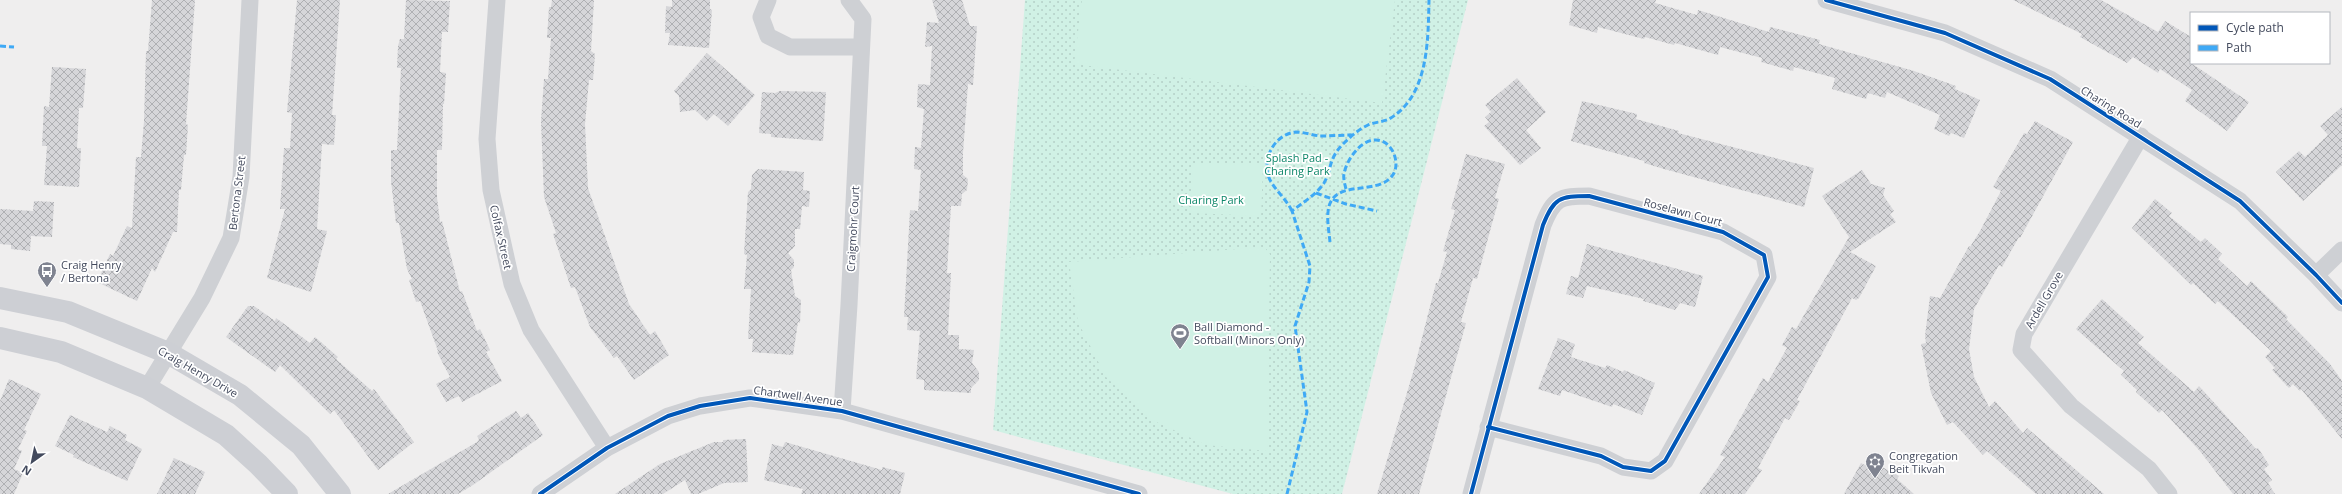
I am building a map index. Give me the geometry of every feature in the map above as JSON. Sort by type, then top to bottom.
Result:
[{"type":"street","name":"Bertona Street","points":[[147,388],[202,298],[231,238],[241,177],[250,0]]},
{"type":"street","name":"Colfax Street","points":[[498,0],[487,139],[491,190],[512,284],[530,330],[607,448]]},
{"type":"street","points":[[768,0],[761,17],[768,36],[773,39],[790,47],[861,47]]},
{"type":"street","name":"Craigmohr Court","points":[[842,411],[849,305],[863,19],[849,0]]},
{"type":"street","name":"Charing Road","points":[[1826,0],[1945,32],[2050,79],[2141,136],[2240,202],[2316,275],[2342,303]]},
{"type":"street","name":"Ardell Grove","points":[[2141,136],[2024,334],[2021,350],[2071,406],[2149,469],[2169,494]]},
{"type":"street","name":"Roselawn Court","points":[[1471,494],[1488,427],[1542,226],[1550,208],[1566,196],[1588,196],[1723,232],[1764,255],[1768,277],[1665,461],[1651,471],[1623,467],[1600,456],[1488,427]]},
{"type":"street","points":[[2316,275],[2342,250]]},
{"type":"street","name":"Craig Henry Drive","points":[[0,298],[68,312],[168,353],[246,400],[301,445],[340,494]]},
{"type":"street","points":[[0,338],[61,352],[147,388],[226,435],[258,464],[287,494]]},
{"type":"street","name":"Chartwell Avenue","points":[[540,494],[607,448],[668,416],[700,406],[750,398],[842,411],[1139,494]]},
{"type":"green space","name":"Charing Park","points":[[1025,0],[1468,0],[1342,494],[1233,494],[993,430]]},
{"type":"green space","points":[[1082,0],[1395,0],[1382,103],[1074,64]]},
{"type":"green space","points":[[1193,163],[1263,165],[1261,216],[1191,213]]},
{"type":"green space","name":"Ball Diamond - Softball (Minors Only)","points":[[1264,247],[1270,254],[1267,451],[1206,445],[1150,419],[1106,377],[1078,322],[1069,262]]},
{"type":"building","points":[[152,0],[195,0],[186,124],[188,125],[186,155],[184,155],[181,190],[179,190],[177,232],[173,232],[155,272],[152,268],[137,301],[97,282],[110,254],[113,256],[127,226],[132,228],[136,157],[141,157],[144,121],[146,51],[148,51]]},
{"type":"building","points":[[297,0],[340,0],[332,115],[336,115],[334,145],[322,144],[317,229],[327,231],[311,292],[267,278],[285,209],[280,209],[284,148],[290,148],[292,113],[287,112]]},
{"type":"building","points":[[406,0],[450,1],[448,32],[442,32],[440,72],[446,73],[443,104],[442,150],[437,150],[437,197],[440,222],[442,221],[460,292],[462,291],[477,331],[480,329],[490,350],[486,352],[502,381],[462,402],[459,396],[446,402],[436,384],[450,377],[437,352],[438,351],[420,301],[416,302],[409,280],[412,279],[407,269],[399,223],[396,223],[391,181],[391,150],[397,150],[401,68],[397,68],[398,46],[400,39],[404,39]]},
{"type":"building","points":[[552,0],[594,0],[591,51],[595,54],[593,80],[589,80],[585,124],[588,188],[629,304],[650,335],[655,331],[669,355],[634,380],[617,356],[614,358],[590,327],[575,287],[571,288],[553,234],[556,233],[544,197],[541,121],[544,79],[548,79],[551,38],[547,38],[549,7],[551,7]]},
{"type":"building","points":[[672,0],[710,0],[710,9],[712,10],[709,48],[668,45],[670,33],[665,33],[666,6],[672,7]]},
{"type":"building","points":[[932,0],[962,0],[970,26],[977,26],[973,85],[968,84],[963,153],[963,175],[968,179],[967,190],[962,194],[961,206],[951,206],[947,273],[951,273],[948,335],[959,335],[959,349],[974,350],[972,363],[979,372],[979,380],[971,388],[971,393],[924,390],[924,380],[916,379],[920,331],[907,330],[908,317],[904,317],[910,210],[918,211],[921,170],[914,169],[915,147],[921,148],[924,109],[917,107],[918,84],[930,85],[932,46],[925,47],[927,22],[939,23]]},
{"type":"building","points":[[1573,0],[1656,0],[1655,3],[1697,15],[1698,10],[1769,32],[1770,27],[1820,40],[1819,44],[1914,71],[1956,86],[1955,89],[1980,100],[1964,138],[1951,133],[1949,136],[1934,129],[1940,115],[1887,92],[1885,98],[1868,93],[1866,99],[1832,89],[1835,78],[1794,67],[1793,71],[1761,62],[1762,58],[1720,47],[1718,55],[1675,43],[1674,45],[1645,37],[1644,39],[1598,27],[1597,33],[1569,25]]},
{"type":"building","points":[[2013,0],[2101,0],[2158,32],[2165,21],[2190,36],[2190,64],[2192,64],[2249,102],[2227,131],[2185,101],[2192,90],[2160,69],[2158,73],[2133,57],[2127,63],[2080,37],[2082,34]]},
{"type":"building","points":[[707,53],[755,95],[728,126],[714,114],[707,121],[695,110],[680,112],[679,96],[674,91]]},
{"type":"building","points":[[52,67],[86,69],[83,108],[79,108],[77,148],[81,148],[79,187],[44,185],[47,146],[42,146],[44,106],[49,107]]},
{"type":"building","points":[[1517,78],[1546,112],[1526,130],[1541,148],[1520,165],[1484,126],[1489,122],[1485,117],[1491,112],[1485,105]]},
{"type":"building","points":[[780,91],[826,92],[823,141],[771,137],[771,134],[759,133],[762,92],[775,93]]},
{"type":"building","points":[[1582,101],[1637,114],[1636,119],[1679,131],[1678,133],[1814,168],[1804,207],[1664,169],[1644,163],[1644,161],[1571,141]]},
{"type":"building","points":[[2342,107],[2342,165],[2303,201],[2276,172],[2299,151],[2305,157],[2328,135],[2320,126]]},
{"type":"building","points":[[2035,121],[2073,142],[2020,238],[2019,237],[2002,267],[1999,265],[1974,309],[1969,349],[1974,377],[1989,407],[1995,401],[2023,433],[2027,428],[2104,494],[2036,494],[1987,451],[1983,455],[1953,422],[1947,425],[1931,393],[1921,344],[1926,343],[1925,336],[1930,296],[1940,298],[1969,246],[1970,247],[1980,231],[2001,191],[1993,187],[2024,133],[2027,134]]},
{"type":"building","points":[[1466,154],[1505,164],[1495,198],[1499,199],[1477,279],[1473,278],[1461,322],[1466,323],[1419,494],[1377,494],[1414,369],[1436,283],[1438,283],[1447,252],[1443,251],[1455,210],[1451,209]]},
{"type":"building","points":[[758,169],[804,172],[803,190],[810,191],[809,207],[802,206],[800,229],[795,229],[795,246],[788,253],[794,260],[794,267],[791,270],[795,296],[801,300],[800,323],[798,322],[793,355],[752,352],[753,339],[748,339],[751,289],[744,289],[747,255],[744,254],[748,192],[751,189],[752,175]]},
{"type":"building","points":[[1862,170],[1871,184],[1885,188],[1883,195],[1894,211],[1890,214],[1896,222],[1850,252],[1876,266],[1859,298],[1856,300],[1852,298],[1797,400],[1800,401],[1789,420],[1785,418],[1758,468],[1762,470],[1745,494],[1699,494],[1725,457],[1720,455],[1763,378],[1768,382],[1787,348],[1782,345],[1792,327],[1796,329],[1849,237],[1822,196]]},
{"type":"building","points":[[2155,199],[2172,213],[2169,216],[2201,242],[2205,238],[2222,254],[2218,259],[2247,286],[2251,281],[2288,317],[2286,319],[2330,364],[2342,381],[2342,439],[2301,389],[2300,391],[2293,384],[2289,388],[2272,370],[2275,368],[2265,357],[2271,351],[2218,301],[2215,304],[2193,283],[2191,285],[2132,228]]},
{"type":"building","points":[[34,201],[54,202],[52,237],[31,236],[30,251],[11,249],[11,245],[0,244],[0,209],[33,211]]},
{"type":"building","points":[[1587,244],[1703,276],[1695,307],[1680,303],[1675,310],[1643,301],[1644,299],[1587,286],[1583,298],[1566,294],[1571,276],[1578,278]]},
{"type":"building","points":[[2102,299],[2144,337],[2138,343],[2194,392],[2199,386],[2256,449],[2258,448],[2269,465],[2264,469],[2272,480],[2268,483],[2275,494],[2233,494],[2199,450],[2162,410],[2159,413],[2136,392],[2137,390],[2121,375],[2124,371],[2076,329]]},
{"type":"building","points":[[248,306],[254,306],[275,321],[276,318],[310,343],[315,337],[338,357],[336,359],[372,391],[374,389],[414,442],[378,470],[334,410],[330,414],[280,365],[275,372],[226,337]]},
{"type":"building","points":[[1558,338],[1575,344],[1571,357],[1605,368],[1607,365],[1623,372],[1624,370],[1655,383],[1642,415],[1613,404],[1612,407],[1562,390],[1560,396],[1538,389]]},
{"type":"building","points":[[9,379],[41,394],[24,430],[27,431],[18,449],[22,451],[14,469],[23,473],[14,494],[0,494],[0,401]]},
{"type":"building","points":[[516,411],[521,418],[528,413],[543,435],[473,485],[458,494],[388,494],[477,442],[479,439],[477,436]]},
{"type":"building","points":[[70,415],[107,432],[110,426],[127,435],[125,440],[142,449],[127,481],[73,457],[74,455],[55,446]]},
{"type":"building","points":[[746,439],[748,482],[724,483],[698,494],[691,494],[685,480],[663,494],[615,494],[660,464],[714,442]]},
{"type":"building","points":[[785,442],[882,470],[882,467],[905,473],[900,494],[801,494],[803,489],[764,480],[772,444],[783,447]]},
{"type":"building","points":[[174,458],[205,472],[195,494],[157,494]]},
{"type":"building","name":"Congregation Beit Tikvah","points":[[1861,463],[1879,473],[1882,467],[1899,476],[1897,479],[1914,494],[1844,494]]},
{"type":"marked path","points":[[1287,494],[1307,412],[1295,326],[1309,282],[1310,266],[1292,211],[1321,187],[1324,183],[1334,155],[1345,142],[1365,127],[1389,119],[1402,109],[1412,96],[1419,82],[1424,66],[1428,32],[1429,0]]},
{"type":"marked path","points":[[0,46],[14,47]]},
{"type":"marked path","points":[[1292,211],[1268,175],[1267,161],[1272,148],[1282,137],[1296,132],[1320,136],[1354,135]]},
{"type":"marked path","points":[[1330,242],[1328,212],[1331,201],[1337,195],[1345,191],[1376,186],[1385,182],[1395,171],[1396,165],[1394,153],[1386,144],[1375,140],[1364,143],[1359,147],[1345,169],[1344,179],[1346,189]]},
{"type":"marked path","points":[[1316,193],[1346,204],[1377,211]]},
{"type":"cycle path","points":[[1826,0],[1945,33],[2050,79],[2240,201],[2316,275],[2342,303]]},
{"type":"cycle path","points":[[1471,494],[1543,225],[1554,204],[1564,198],[1589,196],[1723,232],[1764,255],[1768,277],[1665,461],[1651,471],[1623,467],[1601,456],[1488,427]]},
{"type":"cycle path","points":[[540,494],[607,448],[668,416],[700,406],[750,398],[842,411],[1139,494]]},
{"type":"place","name":"Craig Henry / Bertona","points":[[47,288]]},
{"type":"place","name":"Ball Diamond - Softball (Minors Only)","points":[[1180,350]]},
{"type":"place","name":"Congregation Beit Tikvah","points":[[1875,479]]},
{"type":"park label","name":"Splash Pad - Charing Park","points":[[1297,164]]}]
